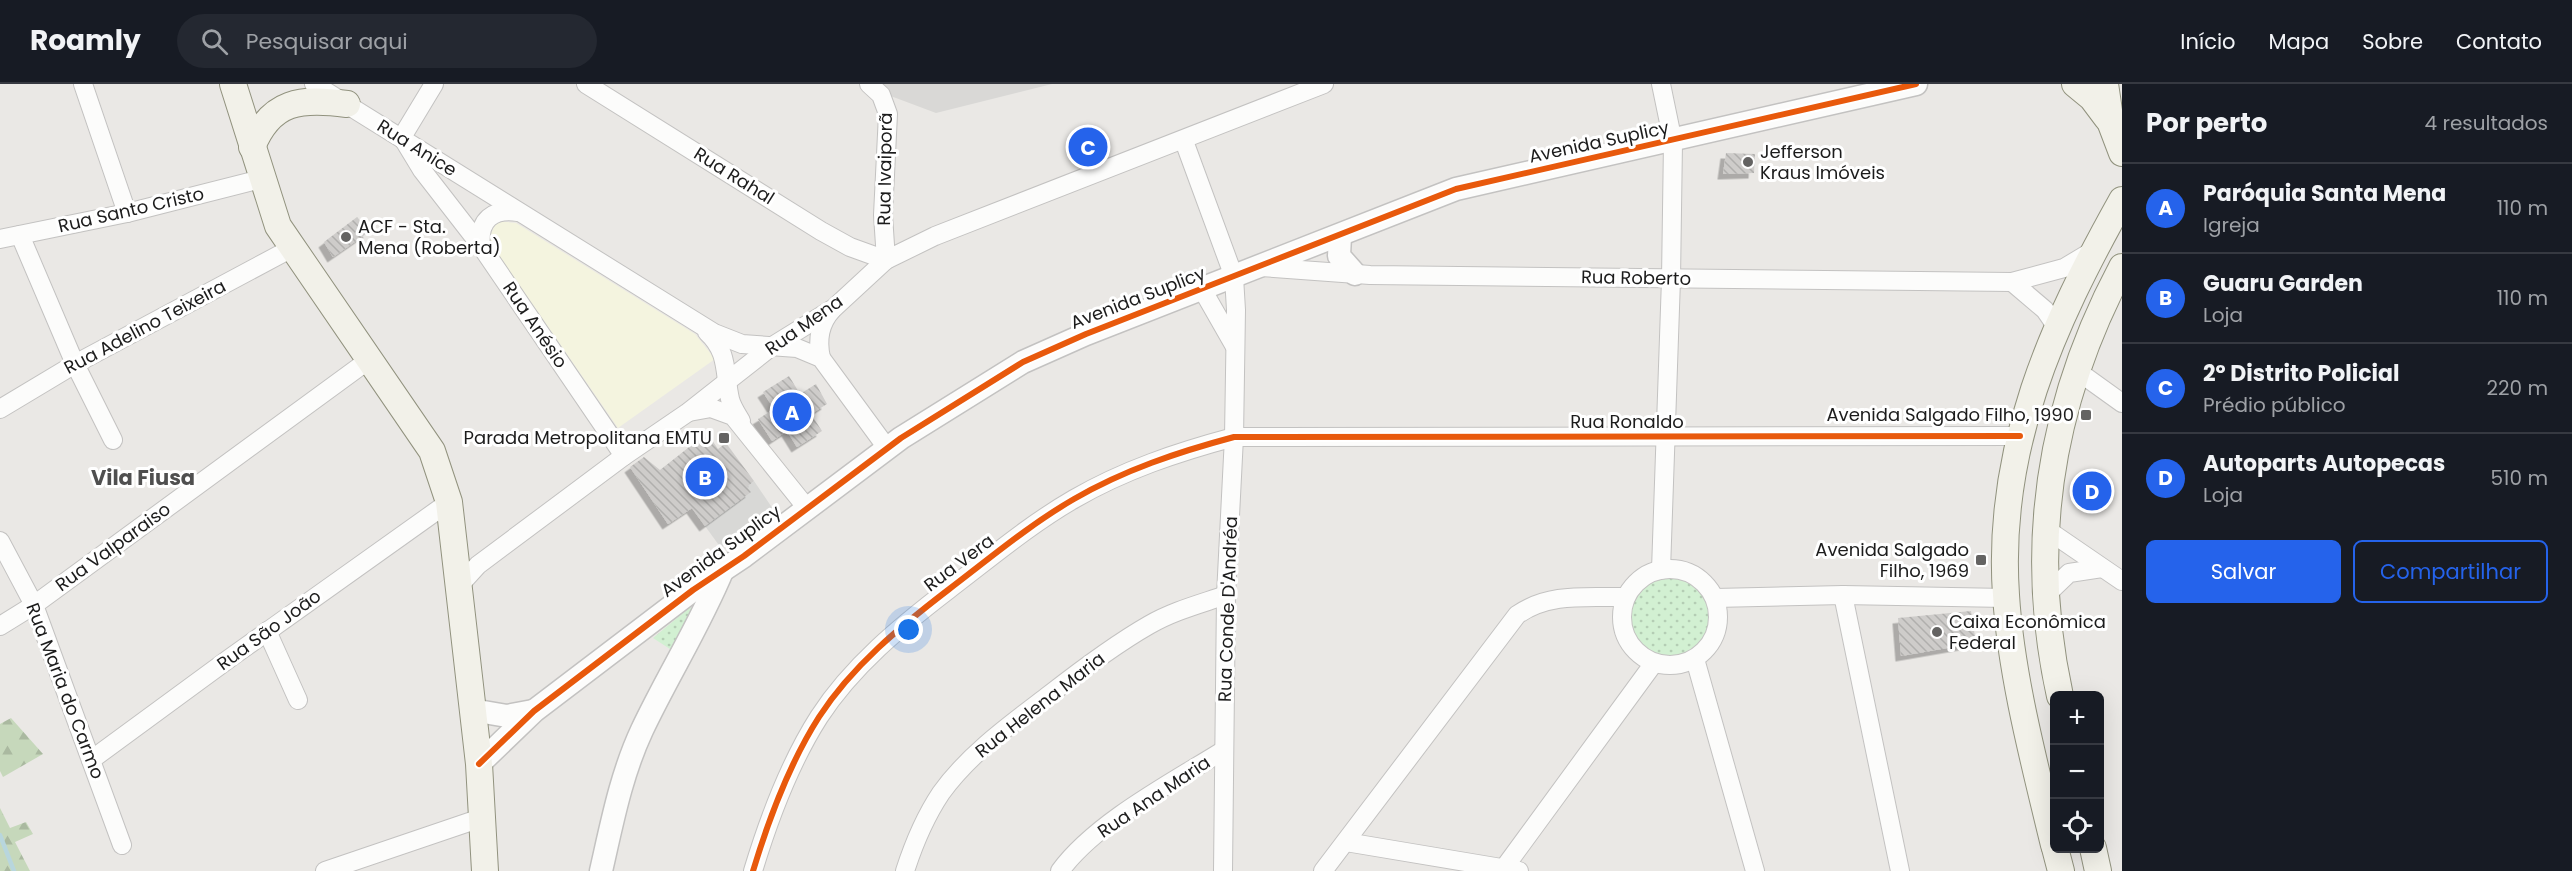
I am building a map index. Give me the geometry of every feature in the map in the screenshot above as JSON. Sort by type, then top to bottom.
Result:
[{"type":"main road","points":[[233,84],[272,213],[292,248],[432,451],[449,502],[479,764],[485,871]]},
{"type":"main road","points":[[2075,84],[2092,98],[2111,124]]},
{"type":"main road","points":[[2105,84],[2111,124],[2122,151]]},
{"type":"main road","points":[[252,147],[270,117],[291,104],[304,101],[347,104]]},
{"type":"main road","points":[[2050,804],[2045,761],[2019,685],[2006,598],[2007,511],[2020,436],[2056,326],[2122,200]]},
{"type":"main road","points":[[2059,691],[2045,596],[2046,529],[2051,468],[2076,370],[2118,277]]},
{"type":"main road","points":[[2056,853],[2061,871]]},
{"type":"main road","points":[[2094,853],[2098,871]]},
{"type":"street","points":[[83,84],[127,213]]},
{"type":"street","name":"Rua Anice","points":[[314,84],[701,326],[742,344],[797,348],[820,358]]},
{"type":"street","points":[[402,137],[434,84]]},
{"type":"street","name":"Rua Rahal","points":[[586,84],[820,231],[850,247],[886,260]]},
{"type":"street","name":"Rua Ivaiporã","points":[[869,84],[881,95],[888,114],[883,215],[886,260]]},
{"type":"street","name":"Rua Mena","points":[[458,587],[478,565],[624,456],[687,413],[771,347],[834,308],[886,260],[935,237],[1184,141],[1324,84]]},
{"type":"street","points":[[1661,84],[1672,142],[1667,437],[1661,570]]},
{"type":"street","name":"Avenida Suplicy","points":[[479,764],[534,711],[806,507],[887,448],[959,400],[1023,362],[1086,334],[1456,189],[1672,142],[1916,84]]},
{"type":"street","name":"Rua Anésio","points":[[402,137],[422,170],[481,246],[624,456]]},
{"type":"street","name":"Rua Conde D'Andréa","points":[[1184,141],[1234,277],[1234,437],[1226,595],[1223,871]]},
{"type":"street","name":"Rua Santo Cristo","points":[[0,239],[127,213],[261,179]]},
{"type":"street","points":[[481,246],[481,231],[490,215],[505,210],[520,212]]},
{"type":"street","points":[[20,235],[75,364],[113,440]]},
{"type":"street","points":[[1340,236],[1339,256],[1355,274]]},
{"type":"street","name":"Rua Adelino Teixeira","points":[[0,409],[75,364],[292,248]]},
{"type":"street","name":"Rua Roberto","points":[[1261,267],[1355,274],[2012,282],[2064,268],[2094,250]]},
{"type":"street","points":[[2012,282],[2045,310],[2056,326]]},
{"type":"street","name":"Rua Conde D'Andréa","points":[[1203,289],[1235,347]]},
{"type":"street","points":[[834,308],[827,316],[818,336],[820,358],[887,448]]},
{"type":"street","name":"Rua Anice","points":[[701,326],[721,350],[732,404],[742,424]]},
{"type":"street","name":"Rua Valparaiso","points":[[0,626],[34,605],[370,360]]},
{"type":"street","points":[[2076,370],[2122,402]]},
{"type":"street","points":[[687,413],[711,408],[733,416],[742,424],[806,507]]},
{"type":"street","name":"Rua Ronaldo","points":[[1234,437],[2020,436]]},
{"type":"street","name":"Rua Vera","points":[[753,871],[769,819],[819,717],[852,675],[886,641],[982,564],[1075,498],[1140,467],[1177,453],[1234,437]]},
{"type":"street","name":"Rua São João","points":[[91,760],[449,502]]},
{"type":"street","points":[[2046,529],[2122,581]]},
{"type":"street","name":"Rua Maria do Carmo","points":[[0,541],[34,605],[122,845]]},
{"type":"street","points":[[2045,596],[2069,573],[2102,568]]},
{"type":"street","points":[[601,871],[618,793],[642,730],[709,603],[723,569]]},
{"type":"street","points":[[1677,569],[1693,575],[1706,584],[1715,598],[1719,615],[1717,633],[1708,648],[1695,659],[1675,666],[1654,663],[1637,653],[1626,637],[1622,617],[1626,597],[1640,579],[1661,570],[1677,569]]},
{"type":"street","name":"Rua Helena Maria","points":[[905,871],[924,821],[941,793],[961,768],[1012,723],[1098,658],[1150,624],[1181,610],[1226,595]]},
{"type":"street","points":[[1843,595],[1900,871]]},
{"type":"street","points":[[1715,598],[1843,595],[2006,598]]},
{"type":"street","points":[[1323,871],[1517,615],[1533,604],[1552,598],[1626,597]]},
{"type":"street","points":[[267,631],[298,700]]},
{"type":"street","points":[[1695,659],[1755,871]]},
{"type":"street","points":[[1346,842],[1511,870],[1654,663]]},
{"type":"street","name":"Avenida Suplicy","points":[[472,710],[507,716],[534,711]]},
{"type":"street","name":"Rua Ana Maria","points":[[1060,871],[1067,861],[1142,800],[1224,750]]},
{"type":"street","points":[[325,871],[481,819]]},
{"type":"shaded area","points":[[871,84],[1052,84],[936,113],[888,95]]},
{"type":"shaded area","points":[[497,221],[516,223],[695,334],[715,359],[618,428],[488,240]]},
{"type":"shaded area","points":[[754,481],[773,509],[721,548],[705,526],[750,492],[747,487]]},
{"type":"green space","points":[[1671,572],[1688,575],[1703,585],[1713,600],[1716,617],[1713,634],[1703,649],[1688,659],[1671,662],[1654,659],[1639,649],[1629,634],[1626,617],[1629,600],[1639,585],[1654,575]]},
{"type":"green space","points":[[694,607],[673,651],[653,638],[689,608]]},
{"type":"green space","points":[[11,718],[43,754],[3,777],[0,771],[0,724]]},
{"type":"green space","points":[[0,808],[10,828],[26,822],[33,834],[15,842],[30,871],[0,871]]},
{"type":"building","points":[[1726,153],[1755,154],[1754,173],[1723,174]]},
{"type":"building","name":"ACF - Sta. Mena (Roberta)","points":[[357,217],[369,232],[333,257],[324,242]]},
{"type":"building","points":[[789,376],[800,394],[816,384],[827,404],[811,414],[822,431],[797,447],[787,431],[772,441],[758,419],[774,409],[763,392]]},
{"type":"building","points":[[707,433],[718,449],[726,443],[754,481],[747,487],[751,492],[705,526],[692,508],[668,524],[630,467],[644,457],[660,470]]},
{"type":"building","name":"Caixa Econômica Federal","points":[[1971,611],[1976,643],[1901,656],[1898,618]]},
{"type":"waterway","points":[[0,835],[14,871]]},
{"type":"cycle path","points":[[479,764],[534,711],[693,590],[744,556],[901,438],[1023,362],[1086,334],[1456,189],[1916,84]]},
{"type":"cycle path","points":[[753,871],[773,811],[808,735],[832,698],[878,648],[994,554],[1074,499],[1112,479],[1192,449],[1234,437],[2020,436]]},
{"type":"place","name":"2º Distrito Policial","points":[[1088,147]]},
{"type":"place","name":"Jefferson Kraus Imóveis","points":[[1748,162]]},
{"type":"place","name":"ACF - Sta. Mena (Roberta)","points":[[346,237]]},
{"type":"place","name":"Paróquia Santa Mena","points":[[792,412]]},
{"type":"place","name":"Avenida Salgado Filho, 1990","points":[[2086,415]]},
{"type":"place","name":"Parada Metropolitana EMTU","points":[[724,438]]},
{"type":"place","name":"Guaru Garden","points":[[705,477]]},
{"type":"place","name":"Autoparts Autopecas","points":[[2092,491]]},
{"type":"place","name":"Avenida Salgado Filho, 1969","points":[[1981,560]]},
{"type":"place","name":"Caixa Econômica Federal","points":[[1937,632]]},
{"type":"district","name":"Vila Fiusa","points":[[143,478]]}]
